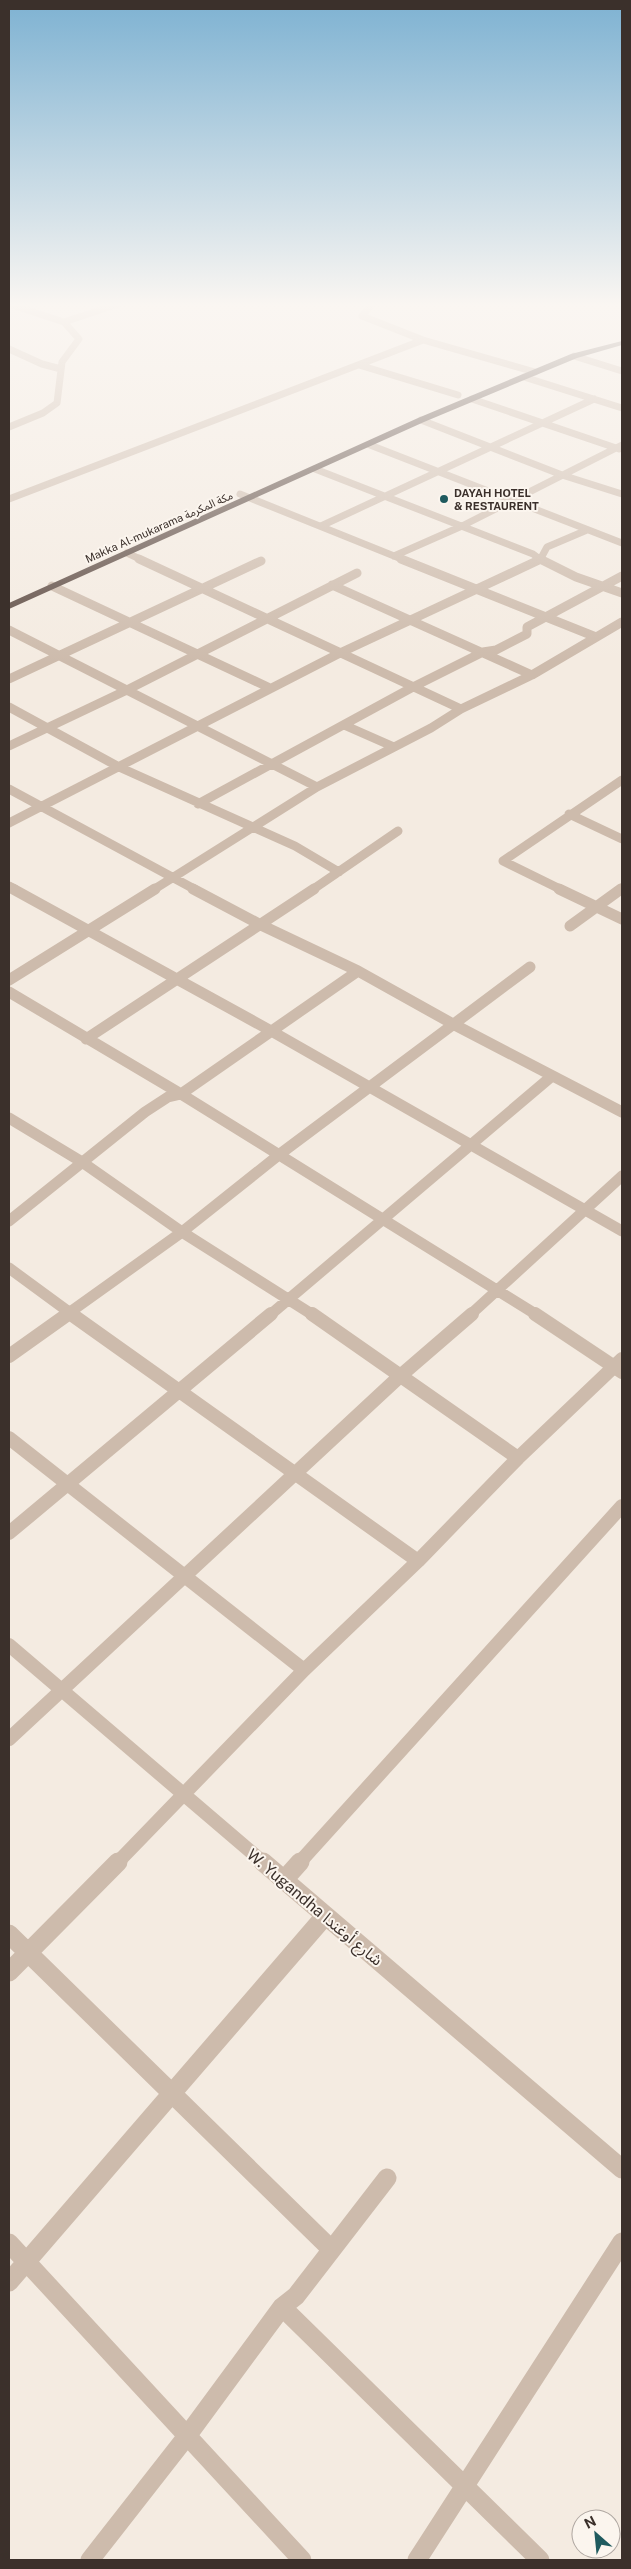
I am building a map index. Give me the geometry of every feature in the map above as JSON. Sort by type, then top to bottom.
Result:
[{"type":"highway","name":"Makka Al-mukarama مكة المكرمة","points":[[9,595],[397,423]]},
{"type":"highway","name":"Makka Al-mukarama مكة المكرمة","points":[[9,606],[128,554],[415,423]]},
{"type":"street","points":[[9,499],[207,423]]},
{"type":"street","points":[[428,423],[562,475],[622,494]]},
{"type":"street","points":[[538,423],[620,448]]},
{"type":"street","points":[[322,526],[541,424]]},
{"type":"street","points":[[370,444],[437,472],[513,499],[622,543]]},
{"type":"street","points":[[394,556],[462,526],[513,499],[620,448]]},
{"type":"street","points":[[316,469],[533,554],[540,560],[577,578],[622,592]]},
{"type":"street","points":[[240,494],[548,616],[596,637]]},
{"type":"street","points":[[9,823],[340,653],[540,560],[547,547],[587,530]]},
{"type":"street","points":[[128,554],[266,620],[461,709]]},
{"type":"street","points":[[9,679],[261,561]]},
{"type":"street","points":[[9,746],[127,690],[357,574]]},
{"type":"street","points":[[198,804],[414,687],[483,652],[496,650],[520,639],[527,634],[527,627],[622,576]]},
{"type":"street","points":[[332,585],[532,675]]},
{"type":"street","points":[[52,586],[127,623],[270,688]]},
{"type":"street","points":[[9,980],[172,876],[317,787],[431,728],[461,709],[532,675],[622,622]]},
{"type":"street","points":[[9,630],[317,787]]},
{"type":"street","points":[[9,707],[119,767],[251,828],[295,846],[339,872]]},
{"type":"street","points":[[344,725],[394,747]]},
{"type":"street","points":[[622,780],[503,860],[622,919]]},
{"type":"street","points":[[9,789],[261,925],[358,971],[453,1024],[622,1112]]},
{"type":"street","points":[[569,814],[622,839]]},
{"type":"street","points":[[86,1039],[261,925],[398,831]]},
{"type":"street","points":[[9,886],[86,931],[273,1032],[622,1231]]},
{"type":"street","points":[[570,926],[622,888]]},
{"type":"street","points":[[9,1356],[182,1232],[280,1154],[530,967]]},
{"type":"street","points":[[9,1221],[145,1112],[168,1097],[181,1094],[273,1032],[358,971]]},
{"type":"street","points":[[9,992],[280,1154],[620,1366],[518,1458],[418,1561],[304,1670],[184,1796],[9,1972]]},
{"type":"street","points":[[9,1534],[385,1219],[552,1076]]},
{"type":"street","points":[[9,1118],[82,1162],[182,1232],[289,1298],[399,1377],[518,1458]]},
{"type":"street","points":[[9,1739],[399,1377],[499,1290],[622,1176]]},
{"type":"street","points":[[9,1268],[178,1392],[296,1473],[418,1561]]},
{"type":"street","points":[[9,1438],[304,1670]]},
{"type":"street","points":[[283,1880],[622,1506]]},
{"type":"street","name":"W. Yugandha شارع أوغندا","points":[[9,1645],[63,1688],[184,1796],[622,2169]]},
{"type":"street","points":[[9,2282],[325,1916]]},
{"type":"street","points":[[9,1934],[331,2249]]},
{"type":"street","points":[[90,2560],[187,2436],[282,2308],[296,2296],[386,2178]]},
{"type":"street","points":[[417,2560],[622,2242]]},
{"type":"street","points":[[9,2243],[302,2560]]},
{"type":"street","points":[[282,2308],[540,2560]]},
{"type":"place","name":"DAYAH HOTEL & RESTAURENT","points":[[444,499]]}]
